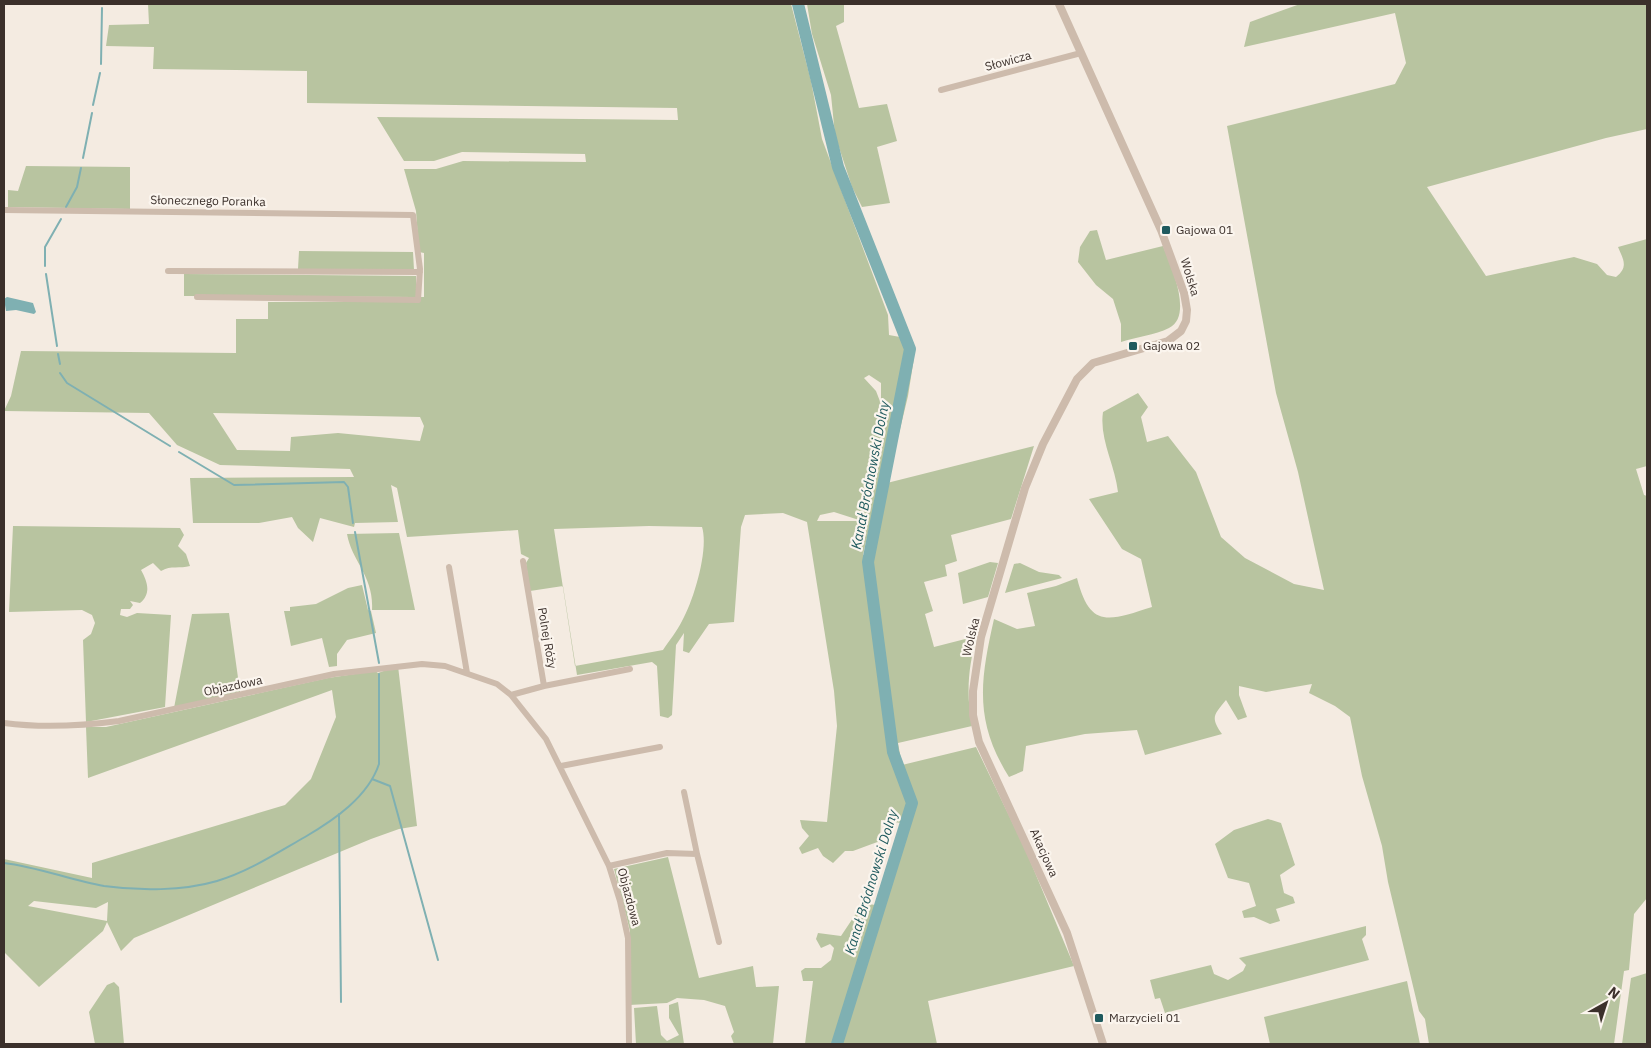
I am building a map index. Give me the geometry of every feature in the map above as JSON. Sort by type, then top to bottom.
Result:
[{"type":"street","name":"Wolska","points":[[974,670],[985,623],[1033,466],[1077,379],[1093,363],[1168,341],[1181,331],[1186,321],[1187,310],[1176,265],[1059,4]]},
{"type":"street","name":"Słowicza","points":[[940,90],[1081,53]]},
{"type":"street","name":"Słonecznego Poranka","points":[[4,210],[412,215],[420,272]]},
{"type":"street","points":[[168,271],[420,272],[418,300],[197,297]]},
{"type":"street","name":"Polnej Róży","points":[[512,695],[544,686],[523,561]]},
{"type":"street","points":[[449,567],[467,672]]},
{"type":"street","name":"Objazdowa","points":[[4,722],[46,726],[87,725],[119,721],[334,674],[422,664],[445,666],[467,672],[497,684],[512,695],[546,739],[609,866],[620,901],[628,938],[628,1044]]},
{"type":"street","points":[[544,686],[630,668]]},
{"type":"street","name":"Akacjowa","points":[[974,670],[973,715],[980,742],[1067,933],[1103,1044]]},
{"type":"street","points":[[561,766],[660,747]]},
{"type":"street","points":[[684,792],[719,942]]},
{"type":"street","points":[[609,866],[667,853],[697,854]]},
{"type":"green space","points":[[148,4],[791,4],[811,81],[822,139],[888,315],[889,335],[911,339],[914,358],[908,396],[887,483],[1034,446],[1011,519],[951,535],[957,561],[945,565],[947,576],[924,582],[933,611],[925,614],[934,647],[977,636],[969,681],[972,726],[898,743],[902,765],[976,747],[1026,851],[1074,966],[928,1001],[937,1044],[805,1044],[813,981],[803,981],[801,971],[805,968],[821,968],[831,960],[834,948],[830,944],[821,948],[816,939],[818,933],[841,936],[863,903],[875,905],[901,823],[881,820],[880,841],[853,851],[845,851],[833,863],[823,856],[818,848],[802,854],[799,848],[809,836],[802,828],[800,820],[827,822],[837,726],[834,691],[807,522],[783,513],[745,515],[741,527],[734,622],[709,624],[689,653],[683,651],[684,633],[676,645],[672,715],[668,718],[660,716],[657,666],[652,662],[577,675],[576,666],[663,650],[682,621],[691,601],[704,548],[702,527],[649,526],[554,529],[563,586],[530,591],[526,563],[529,558],[521,554],[518,530],[407,537],[397,488],[391,485],[398,522],[355,523],[354,527],[320,518],[313,542],[298,528],[292,517],[259,523],[193,523],[190,478],[354,477],[350,469],[220,465],[177,445],[149,413],[4,411],[11,396],[21,351],[236,353],[236,319],[268,319],[268,302],[419,302],[420,297],[424,297],[424,253],[419,252],[416,211],[404,169],[436,169],[463,161],[586,162],[585,154],[462,152],[434,161],[404,161],[377,117],[678,120],[677,108],[307,103],[307,71],[153,69],[154,47],[106,46],[109,25],[149,24]],"holes":[[[869,375],[881,383],[881,404],[876,391],[864,378]],[[213,413],[420,417],[424,426],[420,441],[338,433],[291,437],[290,451],[237,450]],[[887,483],[873,555],[863,555],[879,484]],[[834,512],[860,521],[817,521],[820,515]]]},
{"type":"green space","points":[[807,4],[844,4],[844,22],[836,26],[859,108],[887,104],[897,141],[877,147],[890,203],[862,207],[852,187],[835,135],[831,95],[812,34]]},
{"type":"green space","points":[[1300,4],[1647,4],[1647,129],[1606,138],[1427,187],[1486,276],[1574,257],[1597,264],[1607,275],[1616,277],[1624,266],[1618,247],[1647,239],[1647,466],[1636,469],[1644,495],[1647,496],[1647,898],[1634,914],[1629,970],[1624,971],[1614,1044],[1429,1044],[1425,1019],[1419,1011],[1388,882],[1382,846],[1362,776],[1350,717],[1335,706],[1309,693],[1312,684],[1266,692],[1239,686],[1239,695],[1247,717],[1238,720],[1226,700],[1215,716],[1216,724],[1222,734],[1145,755],[1137,730],[1085,734],[1026,746],[1023,771],[1009,777],[990,737],[985,719],[983,681],[994,619],[1017,629],[1035,626],[1027,593],[1056,586],[1077,578],[1088,606],[1095,613],[1103,617],[1124,616],[1152,607],[1141,559],[1122,549],[1089,499],[1118,492],[1103,432],[1103,412],[1138,393],[1148,407],[1141,417],[1147,442],[1168,436],[1196,472],[1221,537],[1245,558],[1294,584],[1324,590],[1298,472],[1276,393],[1227,126],[1395,84],[1406,63],[1395,13],[1244,47],[1250,22]]},
{"type":"green space","points":[[26,166],[130,167],[130,209],[8,207],[8,190],[18,191]]},
{"type":"green space","points":[[1097,230],[1106,260],[1163,246],[1175,276],[1180,301],[1180,313],[1176,322],[1169,328],[1121,342],[1121,324],[1113,299],[1096,285],[1078,262],[1080,247],[1090,231]]},
{"type":"green space","points":[[299,251],[413,252],[414,270],[298,269]]},
{"type":"green space","points":[[184,274],[416,276],[416,297],[184,296]]},
{"type":"green space","points":[[13,526],[180,528],[184,535],[178,546],[186,554],[190,566],[168,568],[161,571],[153,563],[141,570],[147,587],[146,595],[140,603],[130,601],[133,605],[130,609],[121,609],[120,615],[127,617],[137,613],[171,615],[165,707],[86,722],[83,640],[91,634],[95,623],[92,615],[82,610],[9,612]]},
{"type":"green space","points":[[399,533],[415,610],[372,610],[370,588],[353,553],[347,534]]},
{"type":"green space","points":[[990,562],[998,563],[988,597],[963,604],[958,573]]},
{"type":"green space","points":[[1020,563],[1039,572],[1059,575],[1062,578],[1005,593],[1014,564]]},
{"type":"green space","points":[[362,585],[376,633],[347,640],[337,654],[337,666],[329,667],[322,638],[291,646],[284,611],[290,611],[290,607],[316,604],[348,588]]},
{"type":"green space","points":[[229,613],[240,692],[174,708],[192,614]]},
{"type":"green space","points":[[398,666],[417,826],[399,829],[371,839],[134,938],[121,951],[107,922],[103,931],[39,987],[4,952],[4,859],[92,878],[92,863],[285,805],[311,779],[336,717],[332,690],[88,778],[86,727],[106,727],[328,678],[375,671],[378,673]],"holes":[[[34,901],[96,908],[108,902],[107,921],[28,906]]]},
{"type":"green space","points":[[1268,819],[1281,823],[1295,865],[1280,875],[1284,893],[1293,897],[1295,903],[1276,909],[1280,921],[1270,924],[1254,917],[1244,918],[1242,911],[1256,906],[1249,883],[1228,878],[1215,844],[1234,830]]},
{"type":"green space","points":[[668,857],[699,978],[753,966],[756,987],[779,986],[773,1044],[734,1044],[731,1036],[734,1032],[725,1006],[704,1000],[677,998],[667,1003],[629,1005],[630,931],[614,869]]},
{"type":"green space","points":[[1366,926],[1366,935],[1362,939],[1369,960],[1165,1013],[1160,998],[1155,999],[1150,980],[1211,965],[1214,974],[1228,980],[1243,971],[1246,965],[1239,958]]},
{"type":"green space","points":[[1647,973],[1647,1044],[1622,1044],[1631,978]]},
{"type":"green space","points":[[1407,981],[1420,1044],[1270,1044],[1264,1017]]},
{"type":"green space","points":[[114,982],[119,987],[124,1044],[95,1044],[89,1012],[107,985]]},
{"type":"green space","points":[[678,1002],[684,1044],[636,1044],[634,1008],[657,1006],[661,1035],[667,1041],[679,1035],[669,1018],[669,1005]]},
{"type":"water","points":[[7,297],[33,303],[36,312],[34,314],[16,310],[6,311],[4,299]]},
{"type":"waterway","name":"Kanał Bródnowski Dolny","points":[[798,4],[838,167],[910,349],[868,562],[893,752],[912,803],[837,1044]]},
{"type":"waterway","points":[[101,64],[102,8]]},
{"type":"waterway","points":[[93,105],[100,73]]},
{"type":"waterway","points":[[83,158],[92,113]]},
{"type":"waterway","points":[[66,207],[77,187],[81,168]]},
{"type":"waterway","points":[[45,266],[45,247],[61,219]]},
{"type":"waterway","points":[[46,274],[57,346]]},
{"type":"waterway","points":[[58,354],[60,364]]},
{"type":"waterway","points":[[60,373],[67,383],[170,446]]},
{"type":"waterway","points":[[179,452],[234,485],[344,482],[348,487],[353,523]]},
{"type":"waterway","points":[[355,532],[379,663]]},
{"type":"waterway","points":[[4,863],[29,867],[104,886],[132,889],[190,887],[217,881],[251,867],[327,823],[349,806],[367,787],[379,764],[379,674]]},
{"type":"waterway","points":[[372,779],[390,786],[438,960]]},
{"type":"waterway","points":[[339,814],[341,1002]]},
{"type":"place","name":"Gajowa 01","points":[[1166,230]]},
{"type":"place","name":"Gajowa 02","points":[[1133,346]]},
{"type":"place","name":"Marzycieli 01","points":[[1099,1018]]}]
